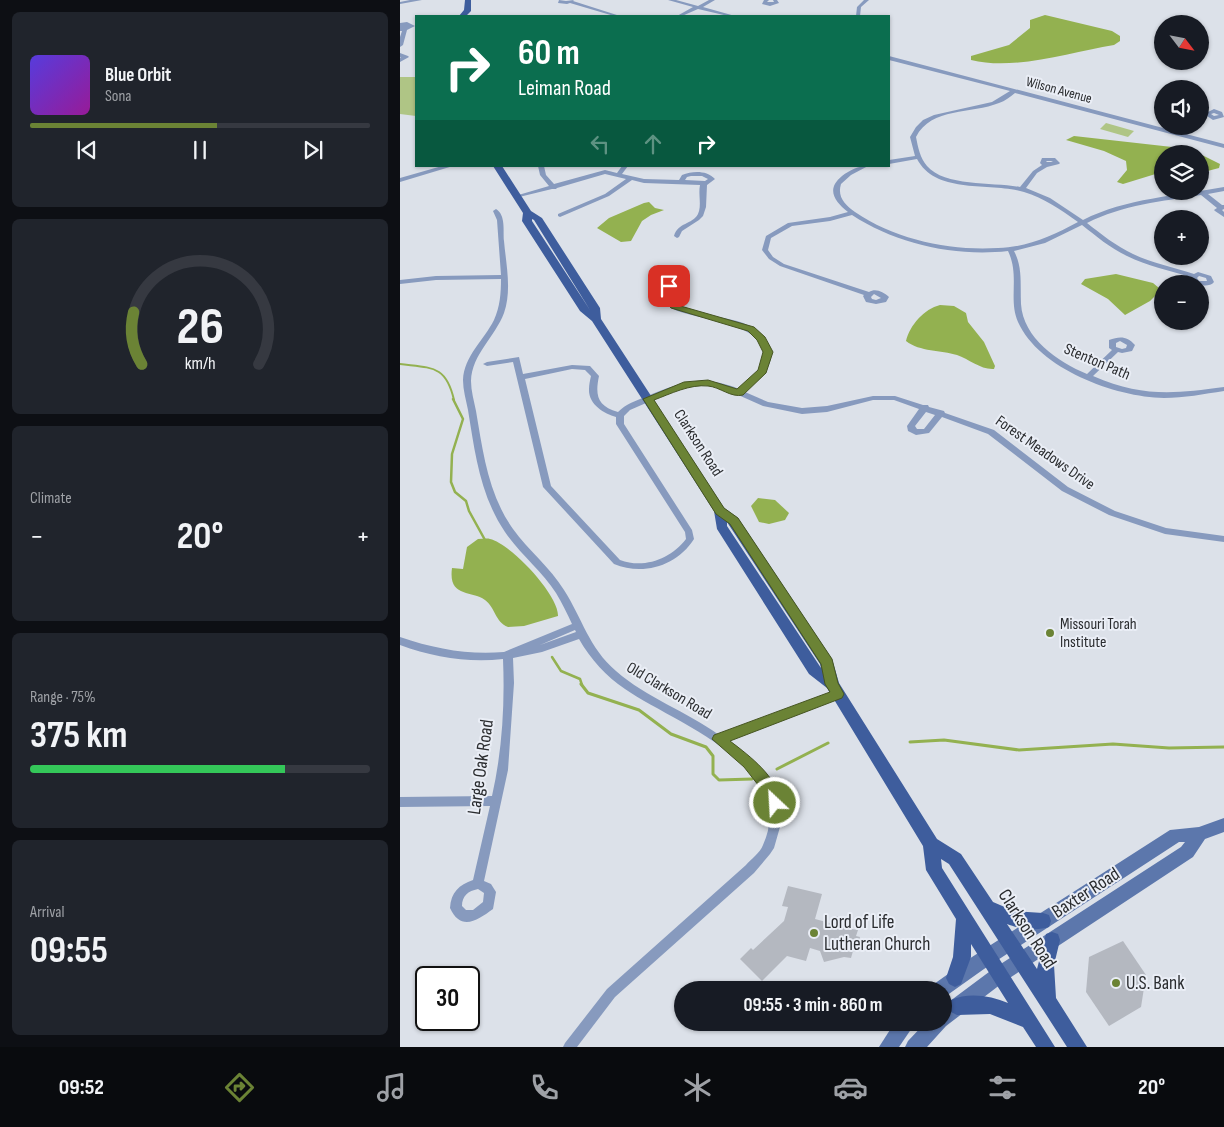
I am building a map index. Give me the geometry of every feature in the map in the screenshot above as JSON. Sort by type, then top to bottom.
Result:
[{"type":"main road","points":[[460,0],[459,12],[461,15]]},
{"type":"main road","points":[[463,15],[467,11],[469,1]]},
{"type":"main road","name":"Clarkson Road","points":[[499,167],[528,213],[527,220],[578,301],[585,311],[596,319],[720,511],[734,521],[827,663],[835,689],[931,844],[934,870],[1046,1047]]},
{"type":"main road","name":"Clarkson Road","points":[[720,511],[721,526],[814,670],[835,689]]},
{"type":"main road","points":[[770,600],[793,611]]},
{"type":"main road","name":"Baxter Road","points":[[951,981],[1176,835],[1200,834],[1224,824]]},
{"type":"main road","name":"Baxter Road","points":[[952,1010],[1000,975],[1187,852],[1200,834]]},
{"type":"main road","name":"Clarkson Road","points":[[931,844],[955,859],[1078,1047]]},
{"type":"main road","points":[[987,908],[1014,919],[1043,921]]},
{"type":"main road","points":[[955,978],[962,957],[964,918]]},
{"type":"main road","points":[[1048,1002],[1045,965],[1052,940]]},
{"type":"main road","points":[[957,1006],[990,1005],[1028,1020]]},
{"type":"main road","points":[[888,1047],[900,1031]]},
{"type":"main road","points":[[914,1047],[930,1031]]},
{"type":"street","points":[[400,3],[412,0]]},
{"type":"street","points":[[400,3],[420,0]]},
{"type":"street","points":[[561,0],[563,3],[571,1],[615,15]]},
{"type":"street","points":[[670,0],[729,15]]},
{"type":"street","points":[[697,7],[705,0]]},
{"type":"street","points":[[681,15],[713,0]]},
{"type":"street","points":[[767,0],[764,3],[770,5],[777,3],[775,0]]},
{"type":"street","points":[[858,15],[859,7],[867,0]]},
{"type":"street","points":[[400,45],[402,28]]},
{"type":"street","points":[[400,55],[406,58],[400,60]]},
{"type":"street","name":"Wilson Avenue","points":[[890,58],[1224,146]]},
{"type":"street","points":[[983,105],[1006,89]]},
{"type":"street","points":[[1014,91],[996,102],[936,116],[923,122],[916,129],[913,137],[919,158],[930,171],[946,179],[963,183],[1022,189],[1046,198],[1128,254],[1191,275]]},
{"type":"street","points":[[890,162],[919,158]]},
{"type":"street","points":[[1022,189],[1034,172],[1045,165]]},
{"type":"street","points":[[400,180],[446,167]]},
{"type":"street","points":[[541,167],[543,175],[554,188]]},
{"type":"street","points":[[618,175],[624,167]]},
{"type":"street","points":[[863,167],[849,174],[836,187],[840,201],[853,213],[885,230],[959,251],[1010,249],[1040,243],[1112,210],[1166,200]]},
{"type":"street","points":[[517,197],[554,188],[606,169],[618,175],[656,182],[682,181],[704,183],[701,190],[702,212],[697,219],[679,230],[678,236]]},
{"type":"street","points":[[560,215],[607,195],[631,178]]},
{"type":"street","points":[[1209,192],[1224,189]]},
{"type":"street","points":[[1209,197],[1222,207],[1217,211],[1224,215]]},
{"type":"street","name":"Old Clarkson Road","points":[[496,211],[500,220],[505,293],[495,323],[472,357],[467,379],[481,464],[495,509],[508,530],[558,590],[592,652],[610,672],[632,689],[719,739],[748,763],[772,792],[776,812],[774,829],[767,848],[750,869],[611,993],[569,1047]]},
{"type":"street","points":[[853,213],[783,227],[768,237],[765,250],[771,258],[782,265],[869,294]]},
{"type":"street","name":"Stenton Path","points":[[1010,249],[1017,265],[1016,307],[1022,324],[1031,338],[1058,362],[1116,387],[1155,396],[1178,396],[1224,389]]},
{"type":"street","points":[[400,282],[436,278],[503,277]]},
{"type":"street","points":[[665,296],[674,306],[744,326],[758,334],[766,346],[768,359],[763,371],[739,393]]},
{"type":"street","points":[[1089,376],[1116,350]]},
{"type":"street","points":[[487,364],[516,359],[547,487],[617,562],[630,568],[639,569],[679,553],[690,539],[689,532],[620,424],[620,415],[610,413],[601,408],[592,392],[595,376],[587,368],[572,367],[521,377]]},
{"type":"street","name":"Forest Meadows Drive","points":[[620,415],[627,408],[684,385],[708,383],[766,404],[802,411],[827,409],[884,397],[906,400],[991,432],[1065,489],[1098,507],[1165,531],[1224,539]]},
{"type":"street","points":[[925,407],[911,426],[911,429],[916,432],[926,431],[941,413]]},
{"type":"street","points":[[400,640],[424,649],[451,654],[474,656],[508,654],[530,652],[580,629]]},
{"type":"street","name":"Large Oak Road","points":[[478,884],[503,770],[507,720],[508,654]]},
{"type":"street","points":[[719,739],[835,689]]},
{"type":"street","points":[[400,802],[497,801]]},
{"type":"shaded area","points":[[1045,15],[1112,31],[1120,36],[1120,41],[1114,45],[1024,62],[988,63],[971,60],[971,56],[1009,45],[1030,28],[1030,20]]},
{"type":"shaded area","points":[[400,77],[415,77],[415,116],[400,114]]},
{"type":"shaded area","points":[[1106,123],[1134,131],[1128,137],[1100,129]]},
{"type":"shaded area","points":[[1074,136],[1154,145],[1154,174],[1123,184],[1117,182],[1127,170],[1126,161],[1104,151],[1066,140]]},
{"type":"shaded area","points":[[1209,158],[1220,164],[1219,168],[1209,171]]},
{"type":"shaded area","points":[[649,202],[655,208],[664,210],[642,221],[631,241],[621,242],[597,228],[609,218]]},
{"type":"shaded area","points":[[1116,274],[1153,283],[1154,297],[1125,315],[1108,299],[1081,284],[1085,279]]},
{"type":"shaded area","points":[[940,305],[954,306],[966,313],[968,322],[984,342],[995,366],[994,369],[980,366],[951,353],[924,349],[906,341],[918,318],[928,310]]},
{"type":"shaded area","points":[[758,498],[775,500],[789,513],[785,520],[769,524],[759,522],[751,506]]},
{"type":"shaded area","points":[[478,539],[489,539],[499,543],[521,560],[551,596],[558,616],[524,626],[508,627],[500,622],[491,606],[485,600],[457,589],[452,578],[452,568],[463,569],[467,547]]},
{"type":"building","name":"Lord of Life Lutheran Church","points":[[788,886],[822,894],[815,919],[830,923],[837,916],[852,929],[858,930],[856,936],[860,937],[856,952],[853,951],[851,958],[844,957],[824,962],[820,951],[810,948],[806,961],[787,956],[762,981],[740,959],[751,948],[753,950],[784,921],[788,907],[782,906]]},
{"type":"building","name":"U.S. Bank","points":[[1123,941],[1146,975],[1141,1007],[1109,1026],[1086,992],[1089,957]]},
{"type":"waterway","points":[[400,364],[436,370],[447,380],[454,400]]},
{"type":"waterway","points":[[453,399],[463,419],[452,454],[451,482],[455,492],[466,501],[469,511],[485,540]]},
{"type":"waterway","points":[[552,657],[561,671],[580,679],[582,685]]},
{"type":"waterway","points":[[581,684],[588,693],[639,710],[671,734],[706,747],[713,756],[713,774],[719,780],[752,779]]},
{"type":"waterway","points":[[910,742],[944,740],[1019,750],[1113,744],[1169,748],[1224,747]]},
{"type":"waterway","points":[[777,769],[828,743]]},
{"type":"place","name":"Missouri Torah Institute","points":[[1050,633]]},
{"type":"place","name":"Lord of Life Lutheran Church","points":[[814,933]]},
{"type":"place","name":"U.S. Bank","points":[[1116,983]]},
{"type":"route","points":[[669,286],[674,287],[675,292],[665,296],[668,302],[674,306],[751,329],[762,339],[768,352],[768,359],[763,371],[739,393],[718,384],[708,383],[684,385],[648,399],[720,511],[734,521],[827,663],[832,684],[838,694],[719,739],[748,763],[763,780],[772,792],[775,803]]}]
